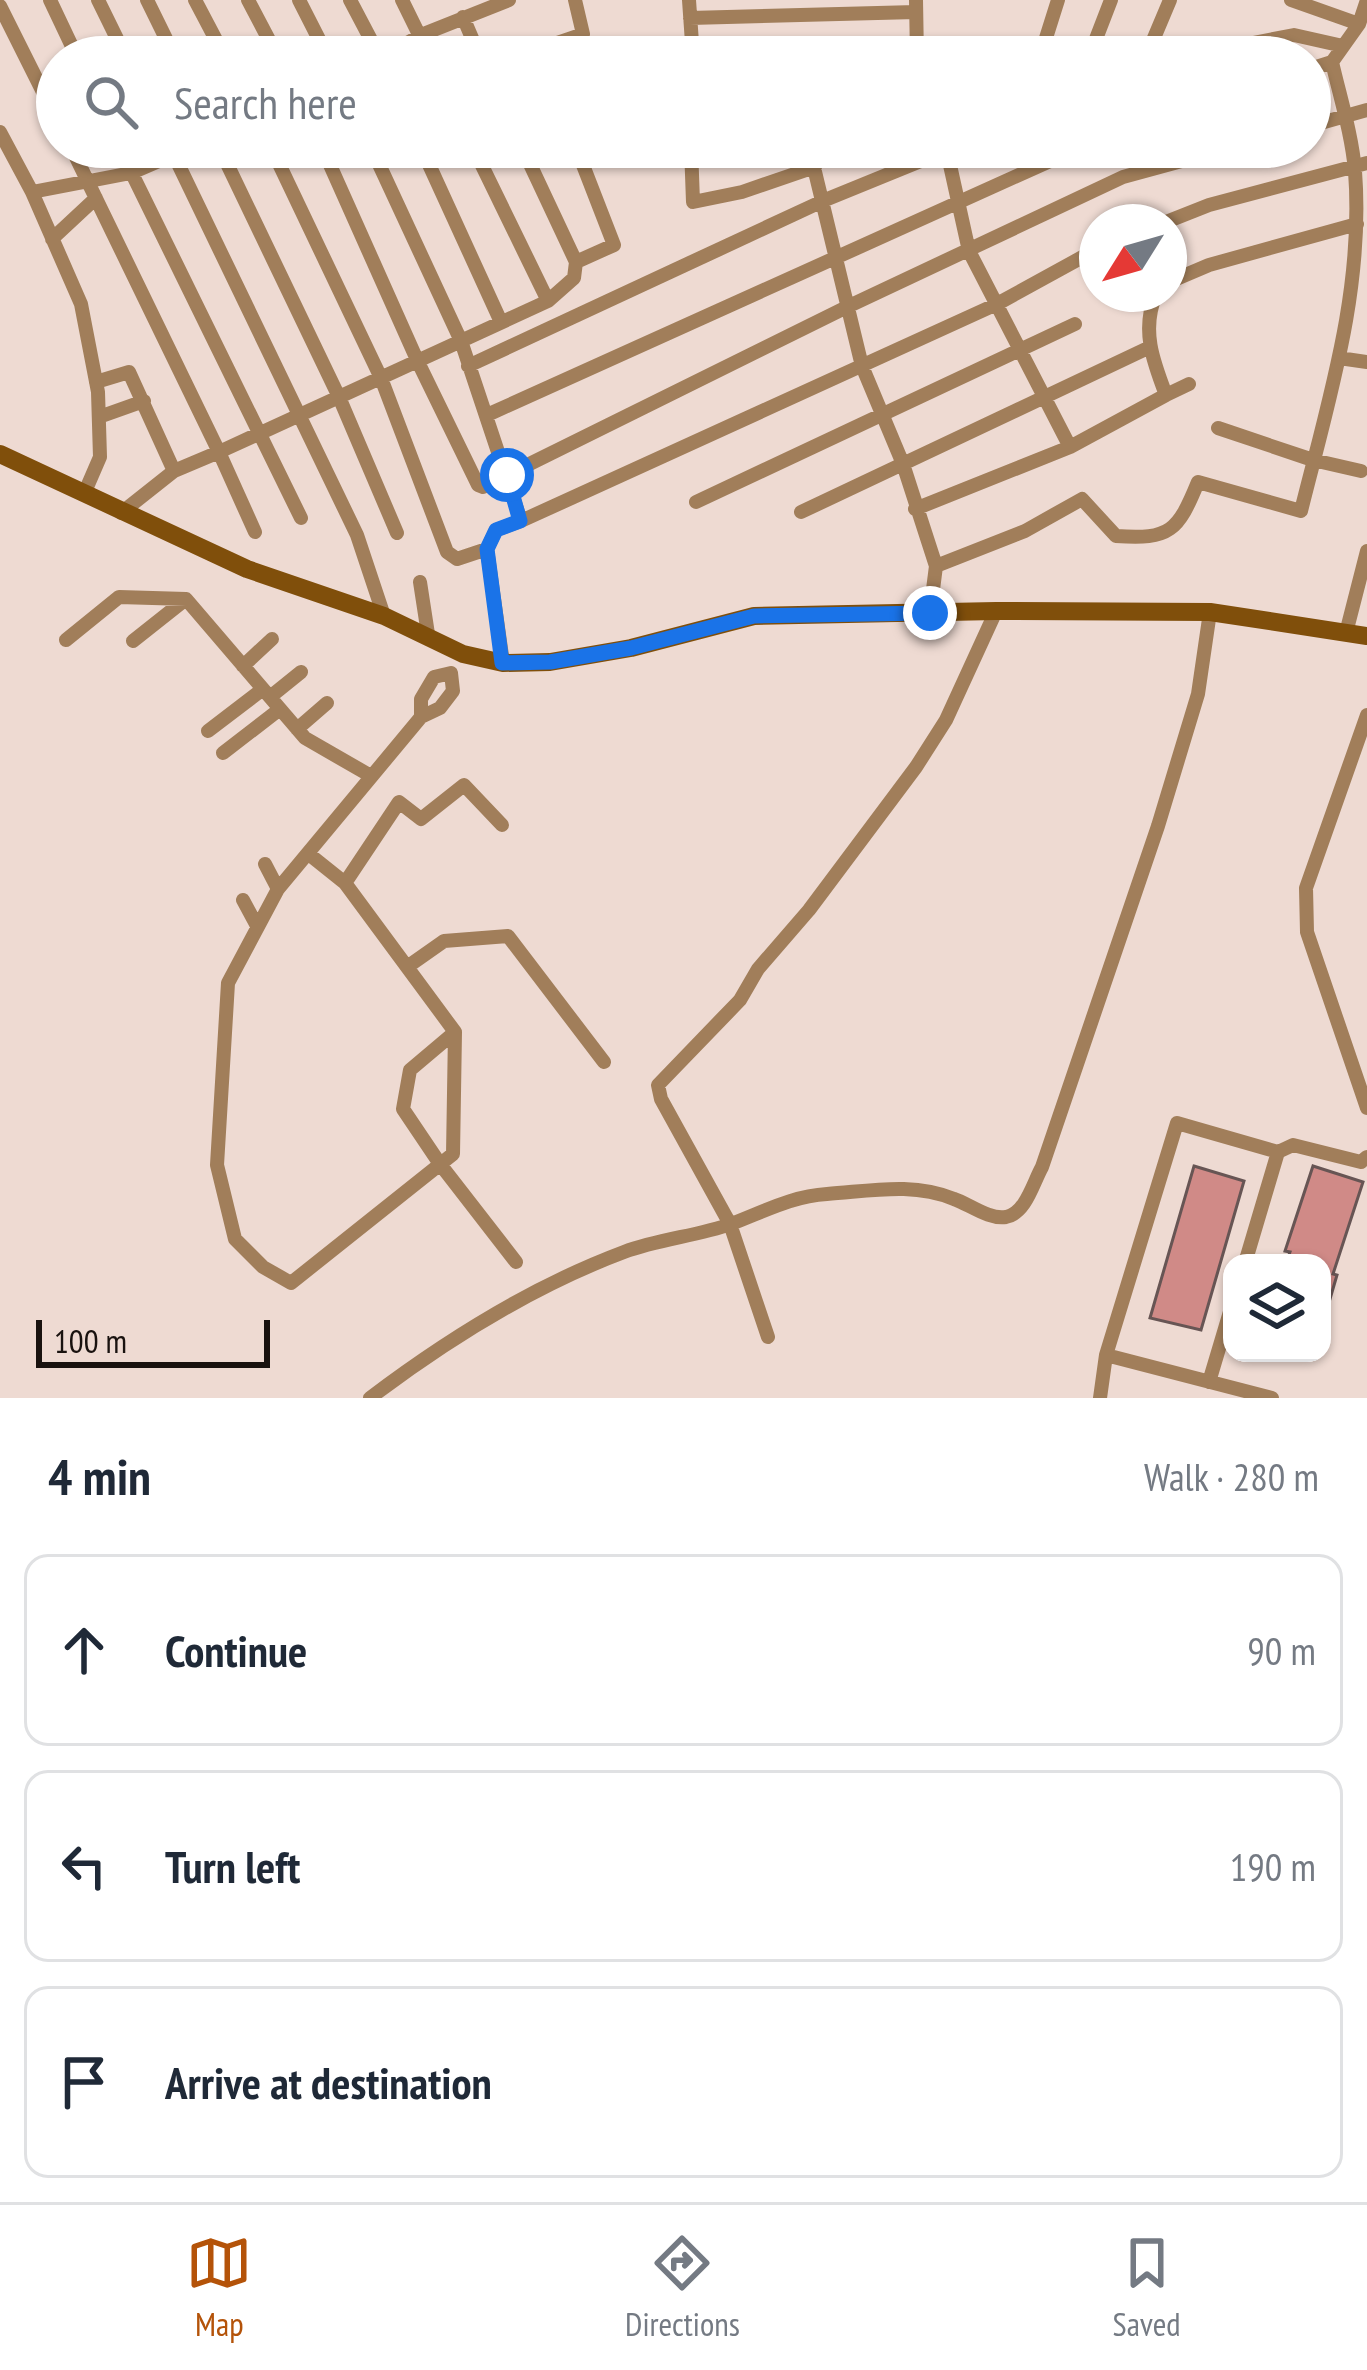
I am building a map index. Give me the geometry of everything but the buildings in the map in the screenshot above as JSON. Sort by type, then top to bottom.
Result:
[{"type":"street","points":[[50,0],[66,36]]},
{"type":"street","points":[[98,0],[116,36]]},
{"type":"street","points":[[147,0],[165,36]]},
{"type":"street","points":[[195,0],[214,36]]},
{"type":"street","points":[[248,0],[267,36]]},
{"type":"street","points":[[299,0],[317,36]]},
{"type":"street","points":[[350,0],[370,36]]},
{"type":"street","points":[[402,0],[421,35],[509,0]]},
{"type":"street","points":[[575,0],[584,34],[578,36]]},
{"type":"street","points":[[689,0],[691,36]]},
{"type":"street","points":[[1047,36],[1058,0]]},
{"type":"street","points":[[1097,36],[1111,0]]},
{"type":"street","points":[[1155,36],[1170,0]]},
{"type":"street","points":[[1291,0],[1359,24]]},
{"type":"street","points":[[936,566],[1025,531],[1082,499],[1116,536],[1146,538],[1169,533],[1185,515],[1198,482],[1301,511],[1350,310],[1357,224],[1361,165],[1332,62],[1359,24],[1367,0]]},
{"type":"street","points":[[0,6],[36,77]]},
{"type":"street","points":[[690,19],[916,6],[917,36]]},
{"type":"street","points":[[463,17],[471,36]]},
{"type":"street","points":[[1331,43],[1343,46]]},
{"type":"street","points":[[1331,120],[1367,110]]},
{"type":"street","points":[[0,132],[32,192],[80,304],[96,382],[100,457],[84,494]]},
{"type":"street","points":[[1187,214],[1361,165]]},
{"type":"street","points":[[82,168],[255,532]]},
{"type":"street","points":[[129,168],[301,518]]},
{"type":"street","points":[[32,192],[140,168]]},
{"type":"street","points":[[180,168],[357,535],[384,616]]},
{"type":"street","points":[[229,168],[339,397],[397,533]]},
{"type":"street","points":[[281,168],[381,378],[447,551],[457,559],[487,549]]},
{"type":"street","points":[[331,168],[478,485],[489,486],[849,306],[1124,177],[1157,168]]},
{"type":"street","points":[[380,168],[461,341],[520,521]]},
{"type":"street","points":[[431,168],[501,322]]},
{"type":"street","points":[[482,168],[548,301]]},
{"type":"street","points":[[122,514],[174,472],[548,301],[574,278],[576,262],[532,168]]},
{"type":"street","points":[[576,262],[614,245],[584,168]]},
{"type":"street","points":[[692,168],[693,202],[742,192],[812,168]]},
{"type":"street","points":[[815,168],[862,366],[903,464],[936,566],[930,613]]},
{"type":"street","points":[[468,367],[901,168]]},
{"type":"street","points":[[952,168],[969,251],[1070,447]]},
{"type":"street","points":[[487,415],[1033,168]]},
{"type":"street","points":[[52,239],[96,198]]},
{"type":"street","points":[[1187,274],[1357,224]]},
{"type":"street","points":[[502,663],[487,549],[496,530],[997,304],[1079,259]]},
{"type":"street","points":[[1150,312],[1148,348],[1166,394]]},
{"type":"street","points":[[696,502],[1075,324]]},
{"type":"street","points":[[801,512],[1148,348]]},
{"type":"street","points":[[1339,358],[1367,362]]},
{"type":"street","points":[[96,382],[129,372],[174,472]]},
{"type":"street","points":[[915,508],[1070,447],[1190,384]]},
{"type":"street","points":[[99,417],[144,400]]},
{"type":"street","points":[[1218,428],[1361,471]]},
{"type":"street","points":[[0,454],[247,568],[384,616],[463,654],[502,663],[550,662],[631,648],[754,616],[1210,612],[1367,636]]},
{"type":"street","points":[[1346,633],[1367,550]]},
{"type":"street","points":[[420,582],[428,634]]},
{"type":"street","points":[[67,640],[119,597],[186,599],[305,738],[371,776]]},
{"type":"street","points":[[133,641],[186,599]]},
{"type":"street","points":[[768,1337],[730,1224],[661,1099],[658,1085],[740,1000],[758,969],[809,910],[916,767],[946,720],[996,611]]},
{"type":"street","points":[[370,1398],[449,1339],[568,1274],[631,1249],[730,1224],[801,1198],[903,1187],[925,1189],[995,1216],[1008,1217],[1018,1211],[1042,1167],[1158,826],[1198,694],[1210,612]]},
{"type":"street","points":[[243,666],[272,639]]},
{"type":"street","points":[[310,854],[345,883],[455,1032],[453,1154],[291,1283],[263,1267],[235,1239],[217,1165],[228,983],[278,889],[421,717],[440,708],[453,691],[451,673],[463,654]]},
{"type":"street","points":[[223,753],[301,672]]},
{"type":"street","points":[[208,731],[271,698]]},
{"type":"street","points":[[297,729],[327,704]]},
{"type":"street","points":[[1367,715],[1306,887],[1307,932],[1367,1108]]},
{"type":"street","points":[[345,883],[399,802],[421,819],[464,785],[502,825]]},
{"type":"street","points":[[265,864],[278,889]]},
{"type":"street","points":[[243,900],[257,926]]},
{"type":"street","points":[[407,967],[444,940],[508,936],[604,1062]]},
{"type":"street","points":[[455,1032],[410,1070],[404,1109],[516,1262]]},
{"type":"street","points":[[1100,1398],[1106,1355],[1177,1124],[1278,1152],[1293,1144],[1361,1162],[1367,1156]]},
{"type":"street","points":[[1248,1254],[1278,1152]]},
{"type":"street","points":[[1209,1382],[1223,1336]]},
{"type":"street","points":[[1106,1355],[1272,1398]]},
{"type":"route","points":[[507,475],[520,521],[496,530],[487,549],[502,663],[550,662],[631,648],[754,616],[930,613]]}]
